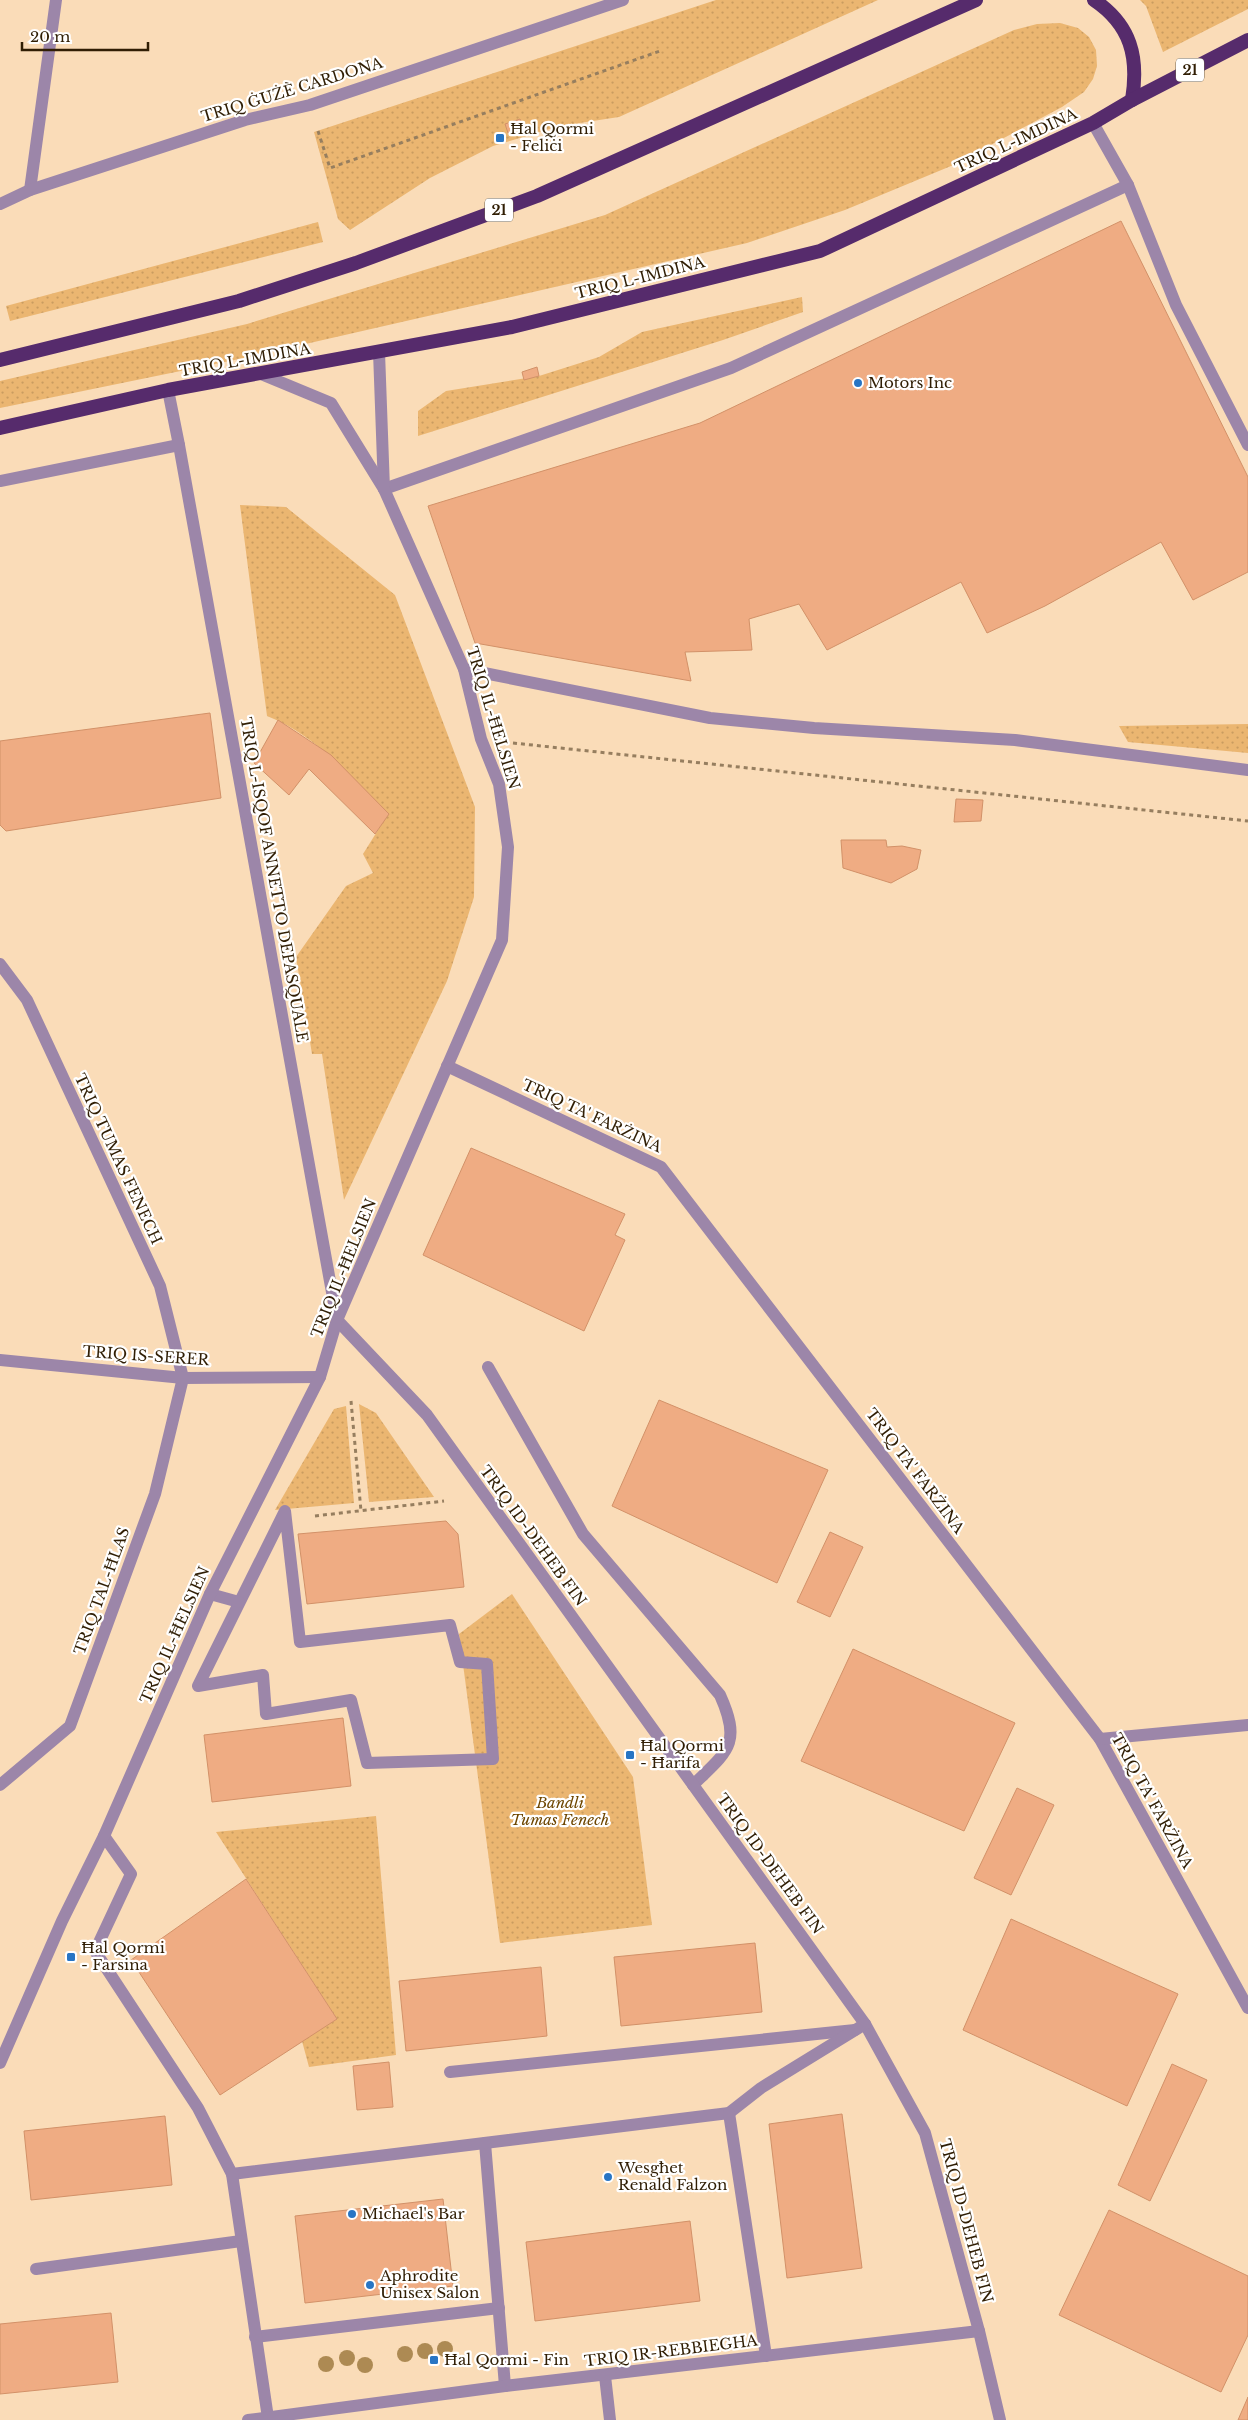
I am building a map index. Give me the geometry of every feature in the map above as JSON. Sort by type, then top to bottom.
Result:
[{"type":"highway","name":"21","points":[[0,360],[239,302],[356,263],[536,196],[976,0]]},
{"type":"highway","points":[[1094,0],[1112,12],[1129,40],[1136,76],[1132,100]]},
{"type":"highway","name":"TRIQ L-IMDINA","points":[[0,428],[168,390],[512,327],[820,251],[1093,123],[1132,100],[1248,40]]},
{"type":"street","points":[[30,190],[56,0]]},
{"type":"street","name":"TRIQ ĠUŻÈ CARDONA","points":[[0,204],[30,190],[245,120],[310,105],[623,0]]},
{"type":"street","points":[[1093,123],[1128,185],[1176,305],[1248,445]]},
{"type":"street","points":[[384,489],[731,368],[1128,185]]},
{"type":"street","name":"TRIQ IL-ĦELSIEN","points":[[379,352],[384,489]]},
{"type":"street","name":"TRIQ IL-ĦELSIEN","points":[[0,2063],[62,1921],[104,1836],[210,1594],[320,1377],[336,1320],[502,940],[508,847],[499,784],[481,739],[464,669],[384,489],[331,403],[261,374]]},
{"type":"street","name":"TRIQ L-ISQOF ANNETTO DEPASQUALE","points":[[168,390],[336,1320]]},
{"type":"street","points":[[0,481],[179,445]]},
{"type":"street","points":[[464,669],[710,718],[814,728],[1015,740],[1248,770]]},
{"type":"street","name":"TRIQ TUMAS FENECH","points":[[0,964],[27,1000],[160,1286],[183,1378]]},
{"type":"street","name":"TRIQ TA' FARŻINA","points":[[448,1066],[662,1167],[1100,1739],[1248,2008]]},
{"type":"street","name":"TRIQ ID-DEHEB FIN","points":[[336,1320],[426,1414],[693,1785],[860,2027],[925,2133],[979,2331],[1000,2420]]},
{"type":"street","name":"TRIQ IS-SERER","points":[[0,1360],[183,1378],[320,1377]]},
{"type":"street","points":[[488,1367],[583,1534],[720,1695],[730,1718],[732,1737],[722,1756],[693,1785]]},
{"type":"street","name":"TRIQ TAL-ĦLAS","points":[[0,1785],[70,1726],[155,1494],[183,1378]]},
{"type":"street","points":[[285,1512],[286,1519],[300,1642],[450,1625],[460,1662],[487,1664],[493,1759],[367,1763],[350,1700],[266,1714],[263,1675],[198,1686],[285,1512]]},
{"type":"street","points":[[210,1594],[239,1602]]},
{"type":"street","points":[[1100,1739],[1248,1724]]},
{"type":"street","points":[[104,1836],[131,1874],[95,1951],[198,2108],[232,2174],[240,2241],[268,2418]]},
{"type":"street","points":[[232,2174],[729,2113],[761,2088],[860,2027]]},
{"type":"street","points":[[450,2072],[860,2027]]},
{"type":"street","points":[[729,2113],[766,2356]]},
{"type":"street","points":[[485,2143],[505,2386]]},
{"type":"street","points":[[36,2270],[240,2241]]},
{"type":"street","points":[[255,2337],[499,2308]]},
{"type":"street","name":"TRIQ IR-REBBIEGHA","points":[[248,2420],[505,2386],[605,2376],[979,2331]]},
{"type":"street","points":[[605,2376],[610,2420]]},
{"type":"path","points":[[310,105],[330,168],[660,51]]},
{"type":"path","points":[[481,739],[1248,821]]},
{"type":"path","points":[[351,1401],[361,1511]]},
{"type":"path","points":[[286,1519],[444,1501]]},
{"type":"green space","points":[[716,0],[878,0],[619,117],[560,126],[493,146],[430,178],[350,230],[338,219],[314,132]]},
{"type":"green space","points":[[1140,0],[1248,0],[1248,9],[1163,52],[1146,6]]},
{"type":"green space","points":[[1060,23],[1078,28],[1089,37],[1096,50],[1097,66],[1093,79],[1084,92],[1062,107],[951,166],[845,210],[747,243],[249,357],[0,408],[0,381],[247,324],[605,215],[1014,30],[1037,24]]},
{"type":"green space","points":[[318,222],[323,242],[10,321],[6,306]]},
{"type":"green space","points":[[802,297],[803,312],[723,340],[418,436],[418,411],[446,391],[539,376],[599,357],[642,332]]},
{"type":"green space","points":[[240,505],[286,507],[395,595],[475,807],[474,897],[447,981],[344,1200],[322,1054],[312,1054],[296,957],[346,886],[373,873],[363,854],[388,814],[347,772],[317,746],[302,734],[267,716]]},
{"type":"green space","points":[[1248,724],[1248,753],[1128,742],[1119,726]]},
{"type":"green space","points":[[359,1404],[376,1413],[434,1497],[369,1502]]},
{"type":"green space","points":[[346,1406],[354,1503],[275,1510],[334,1409]]},
{"type":"green space","name":"Bandli Tumas Fenech","points":[[512,1594],[633,1777],[652,1925],[500,1943],[459,1634]]},
{"type":"green space","points":[[376,1816],[396,2055],[309,2067],[302,2041],[337,2019],[216,1832]]},
{"type":"building","points":[[520,119],[524,129],[508,133],[505,124]]},
{"type":"building","points":[[1121,221],[1248,477],[1248,572],[1193,600],[1161,542],[1045,606],[987,633],[961,582],[827,650],[799,604],[749,619],[752,650],[685,652],[691,681],[475,643],[428,506],[700,423]]},
{"type":"building","points":[[537,367],[539,376],[524,380],[522,372]]},
{"type":"building","points":[[210,713],[221,798],[6,831],[0,825],[0,741]]},
{"type":"building","points":[[278,720],[331,755],[389,814],[375,834],[309,769],[289,795],[254,763]]},
{"type":"building","points":[[956,799],[983,800],[981,821],[954,822]]},
{"type":"building","points":[[841,840],[886,840],[887,847],[902,846],[921,850],[917,869],[891,883],[843,868]]},
{"type":"building","points":[[471,1148],[625,1214],[615,1235],[625,1240],[584,1331],[423,1255]]},
{"type":"building","points":[[659,1400],[828,1470],[777,1583],[612,1506]]},
{"type":"building","points":[[446,1521],[458,1534],[464,1587],[307,1604],[298,1534]]},
{"type":"building","points":[[830,1532],[863,1547],[830,1617],[797,1602]]},
{"type":"building","points":[[853,1649],[1015,1723],[964,1831],[801,1761]]},
{"type":"building","points":[[343,1718],[351,1786],[212,1802],[204,1735]]},
{"type":"building","points":[[1017,1788],[1054,1805],[1011,1895],[974,1878]]},
{"type":"building","points":[[246,1879],[337,2019],[220,2095],[131,1960]]},
{"type":"building","points":[[1011,1919],[1178,1994],[1127,2106],[963,2030]]},
{"type":"building","points":[[755,1943],[762,2012],[621,2026],[614,1957]]},
{"type":"building","points":[[541,1967],[547,2036],[406,2051],[399,1981]]},
{"type":"building","points":[[389,2062],[393,2107],[357,2110],[353,2066]]},
{"type":"building","points":[[1172,2064],[1207,2080],[1150,2201],[1118,2185]]},
{"type":"building","points":[[842,2114],[862,2268],[787,2278],[769,2124]]},
{"type":"building","points":[[165,2116],[172,2185],[31,2200],[24,2131]]},
{"type":"building","points":[[443,2199],[453,2286],[305,2303],[295,2216]]},
{"type":"building","points":[[1109,2210],[1248,2276],[1248,2335],[1221,2392],[1059,2315]]},
{"type":"building","points":[[690,2221],[700,2301],[535,2321],[526,2242]]},
{"type":"building","points":[[111,2313],[118,2382],[0,2394],[0,2324]]},
{"type":"building","points":[[1248,2397],[1248,2420],[1238,2420]]},
{"type":"place","name":"Ħal Qormi - Feliċi","points":[[500,138]]},
{"type":"place","name":"Motors Inc","points":[[858,383]]},
{"type":"place","name":"Ħal Qormi - Ħarifa","points":[[630,1755]]},
{"type":"place","name":"Ħal Qormi - Farsina","points":[[71,1957]]},
{"type":"place","name":"Wesgħet Renald Falzon","points":[[608,2177]]},
{"type":"place","name":"Michael's Bar","points":[[352,2214]]},
{"type":"place","name":"Aphrodite Unisex Salon","points":[[370,2285]]},
{"type":"place","name":"Ħal Qormi - Fin","points":[[434,2360]]}]
